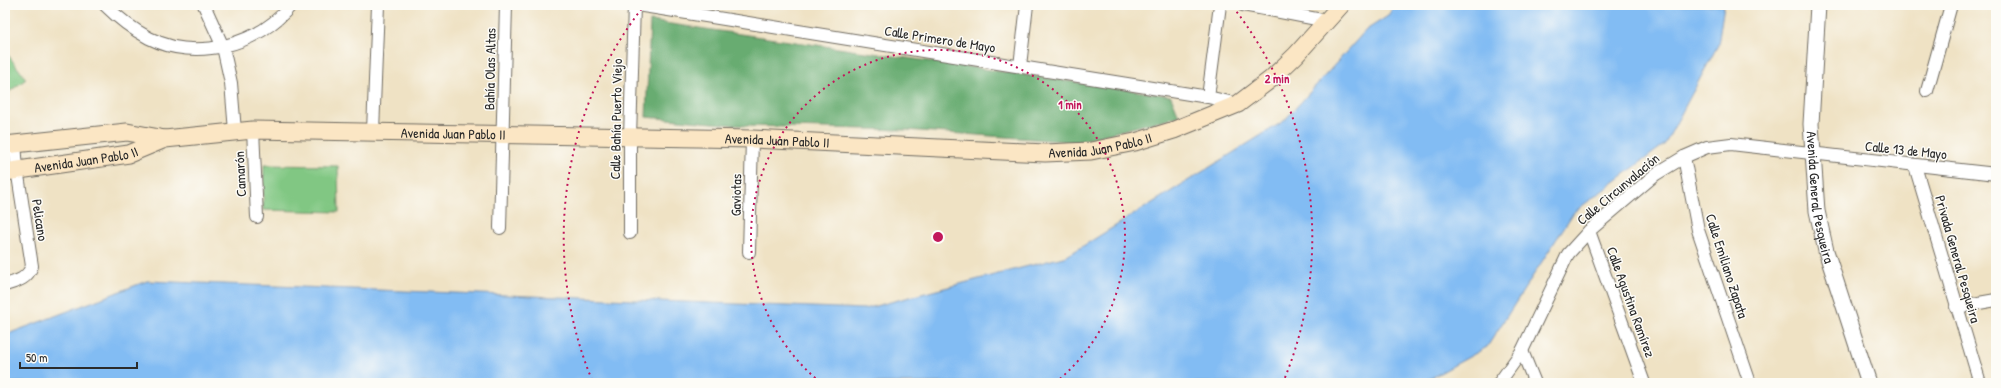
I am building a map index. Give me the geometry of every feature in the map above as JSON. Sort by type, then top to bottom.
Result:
[{"type":"main road","name":"Avenida Juan Pablo II","points":[[11,170],[129,154],[165,139],[253,130],[752,139],[1045,153],[1091,151],[1135,142],[1174,130],[1238,104],[1271,79],[1296,55],[1341,5]]},
{"type":"main road","name":"Avenida Juan Pablo II","points":[[10,144],[127,132],[165,139]]},
{"type":"street","points":[[105,5],[150,38],[176,46],[200,49],[223,47],[257,35],[284,14],[291,5]]},
{"type":"street","points":[[204,5],[223,47],[231,83],[235,131]]},
{"type":"street","points":[[373,131],[378,5]]},
{"type":"street","name":"Bahía Olas Altas","points":[[500,228],[504,134],[506,5]]},
{"type":"street","name":"Calle Bahía Puerto Viejo","points":[[630,233],[630,137],[634,5]]},
{"type":"street","name":"Calle Primero de Mayo","points":[[637,5],[1020,66],[1208,97],[1238,104]]},
{"type":"street","points":[[1020,66],[1026,5]]},
{"type":"street","points":[[1208,97],[1220,5]]},
{"type":"street","points":[[1243,5],[1327,21]]},
{"type":"street","name":"Avenida General Pesqueira","points":[[1818,5],[1812,92],[1812,155],[1817,211],[1826,251],[1869,383]]},
{"type":"street","points":[[1927,91],[1951,5]]},
{"type":"street","name":"Camarón","points":[[253,130],[257,217]]},
{"type":"street","name":"Gaviotas","points":[[749,252],[752,139]]},
{"type":"street","name":"Pelicano","points":[[5,285],[24,278],[29,273],[32,266],[11,170],[10,144]]},
{"type":"street","name":"Calle Circunvalación","points":[[1499,383],[1522,351],[1568,254],[1589,231],[1656,174],[1684,157],[1707,147],[1731,144],[1812,155]]},
{"type":"street","name":"Calle 13 de Mayo","points":[[1812,155],[1996,174]]},
{"type":"street","name":"Calle Emiliano Zapata","points":[[1684,157],[1698,230],[1750,383]]},
{"type":"street","name":"Privada General Pesqueira","points":[[1916,166],[1956,307],[1980,383]]},
{"type":"street","name":"Calle Agustina Ramírez","points":[[1589,231],[1644,383]]},
{"type":"street","points":[[1956,307],[1996,300]]},
{"type":"street","points":[[1522,351],[1535,383]]},
{"type":"green space","points":[[650,21],[1171,96],[1179,116],[1076,142],[906,130],[746,126],[646,117]]},
{"type":"green space","points":[[5,51],[26,79],[5,95]]},
{"type":"green space","points":[[264,165],[338,166],[339,212],[263,210]]},
{"type":"water","points":[[1394,5],[1724,5],[1718,45],[1665,144],[1574,212],[1487,347],[1422,383],[5,383],[5,335],[147,281],[864,309],[1067,256],[1284,121],[1366,30],[1388,16]]}]
